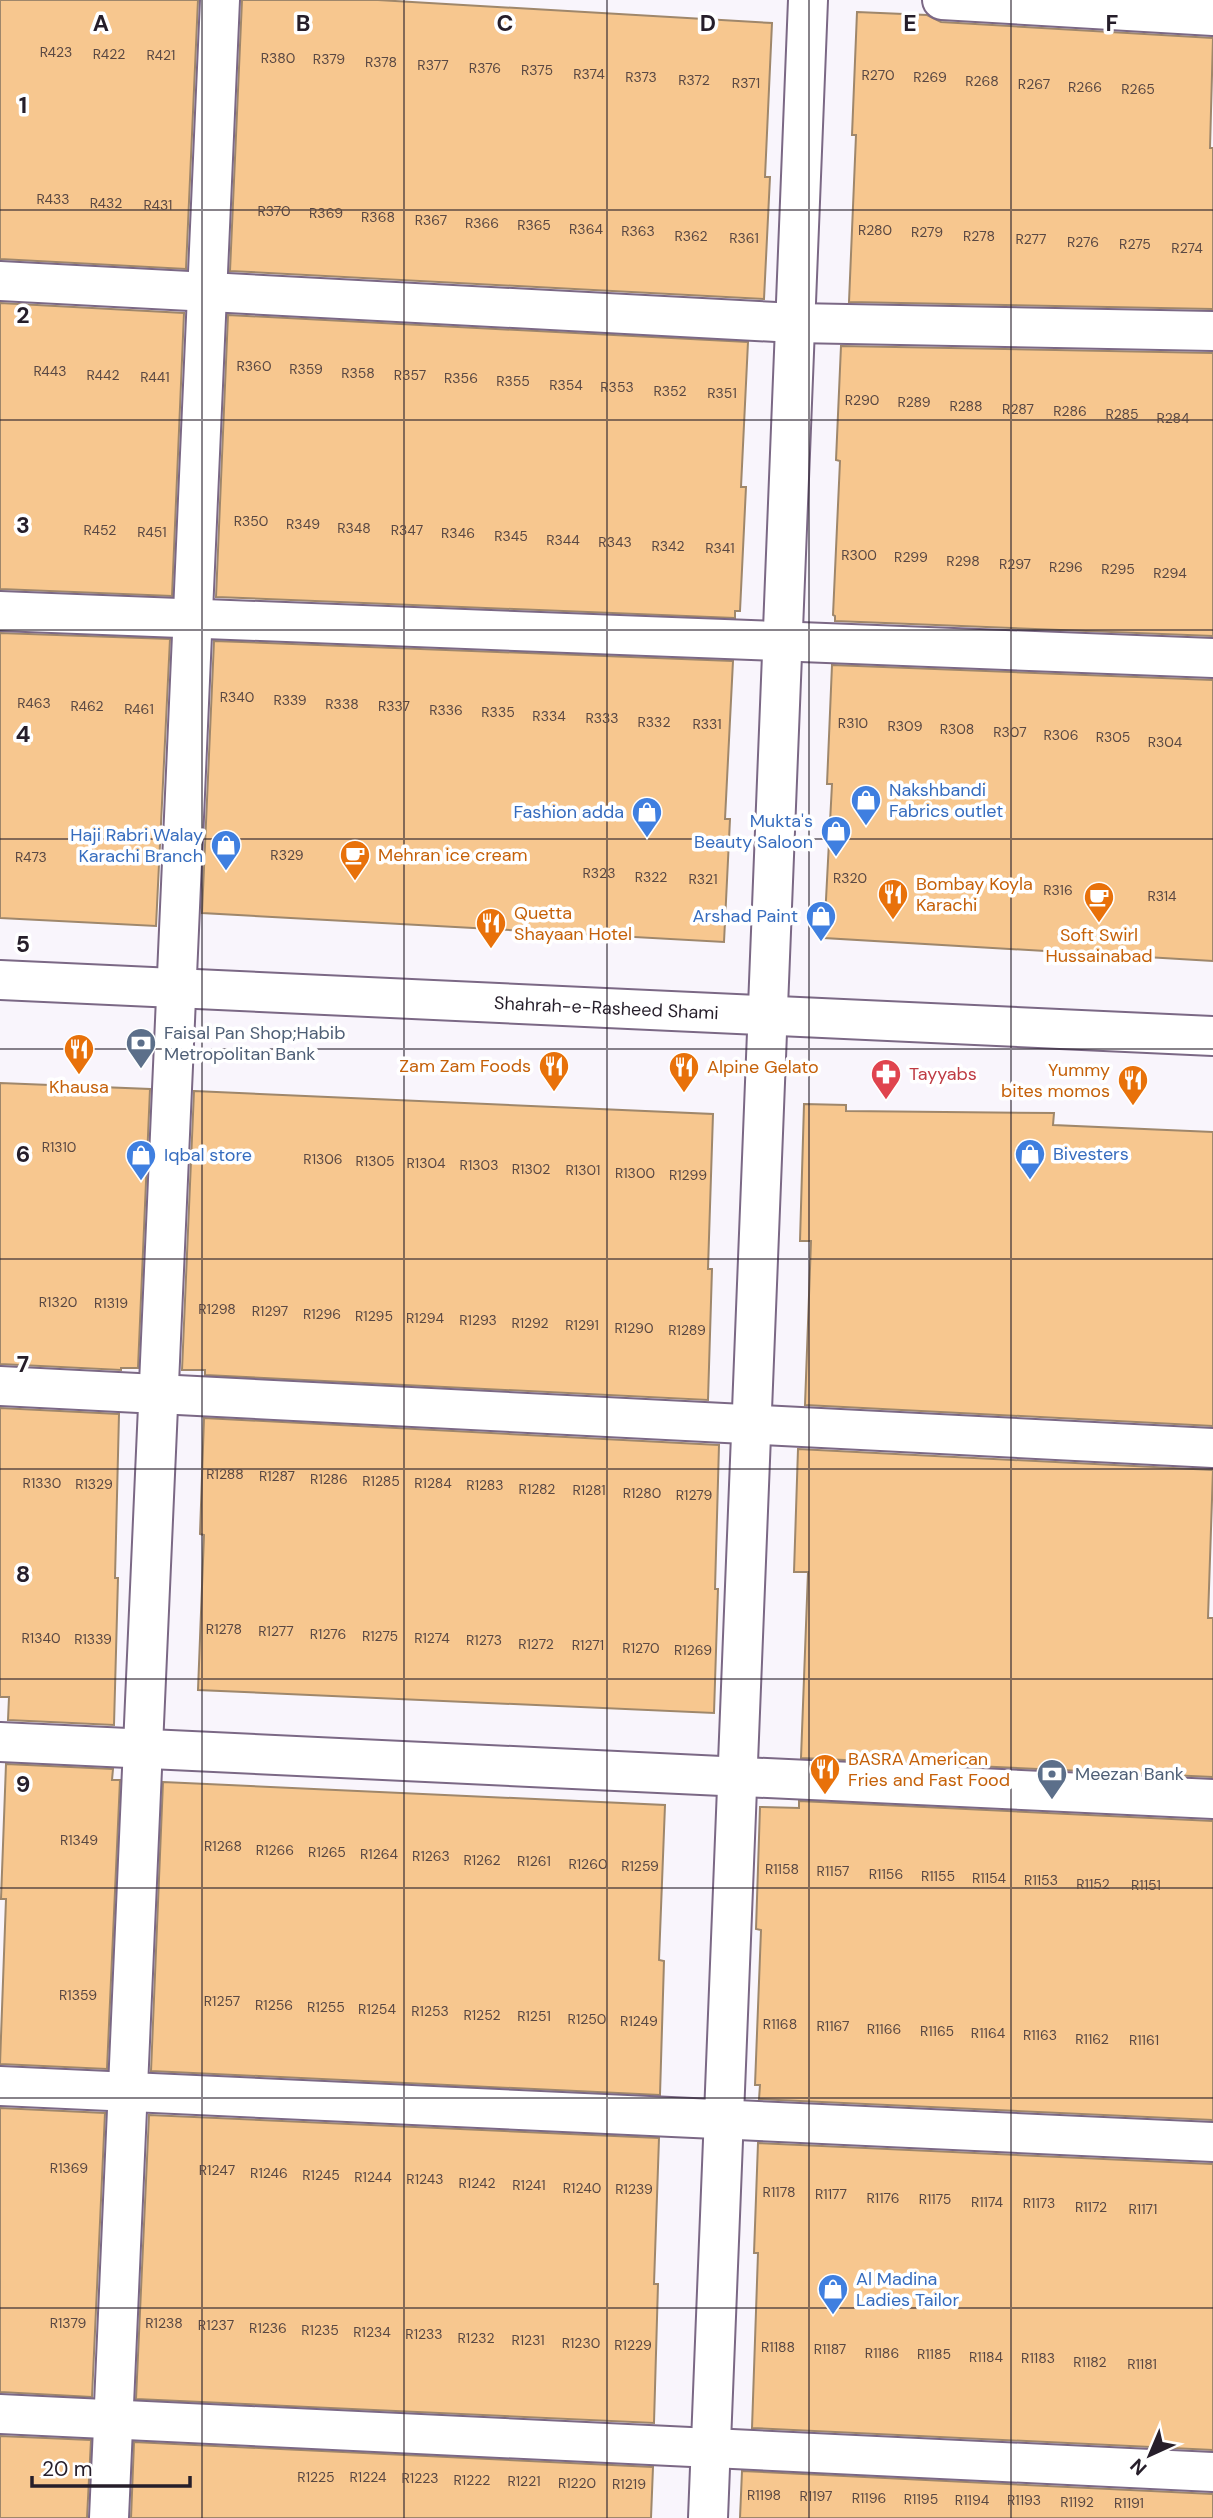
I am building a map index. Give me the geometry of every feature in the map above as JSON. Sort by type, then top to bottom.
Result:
[{"type":"street","points":[[109,2518],[220,0]]},
{"type":"street","points":[[708,2518],[808,0]]},
{"type":"street","points":[[942,0],[1213,16]]},
{"type":"street","points":[[0,282],[795,323],[1213,331]]},
{"type":"street","points":[[0,611],[1213,658]]},
{"type":"street","name":"Shahrah-e-Rasheed Shami","points":[[0,980],[1213,1036]]},
{"type":"street","points":[[0,1386],[1213,1448]]},
{"type":"street","points":[[0,1742],[1213,1799]]},
{"type":"street","points":[[0,2086],[1213,2142]]},
{"type":"street","points":[[0,2414],[1213,2472]]},
{"type":"building","points":[[0,0],[198,0],[186,269],[0,259]]},
{"type":"building","points":[[242,0],[378,0],[772,23],[765,177],[770,177],[764,299],[230,271]]},
{"type":"building","points":[[857,12],[927,15],[941,22],[1213,38],[1210,148],[1213,148],[1213,309],[849,302],[856,135],[852,135]]},
{"type":"building","points":[[0,303],[184,313],[172,596],[0,589]]},
{"type":"building","points":[[228,315],[748,342],[741,487],[746,487],[740,611],[735,611],[735,618],[216,597]]},
{"type":"building","points":[[841,346],[1213,353],[1213,636],[835,621],[833,615],[840,461],[836,460]]},
{"type":"building","points":[[0,633],[170,639],[156,926],[0,918]]},
{"type":"building","points":[[214,641],[733,661],[725,819],[730,819],[724,942],[202,913]]},
{"type":"building","points":[[832,665],[1213,680],[1213,961],[824,938],[832,784],[827,784]]},
{"type":"building","points":[[0,1083],[150,1089],[138,1368],[121,1370],[0,1364]]},
{"type":"building","points":[[194,1091],[713,1114],[708,1269],[712,1269],[708,1400],[205,1375],[205,1370],[182,1370]]},
{"type":"building","points":[[804,1104],[846,1105],[846,1111],[1054,1113],[1053,1125],[1213,1132],[1213,1426],[805,1405],[811,1241],[800,1241]]},
{"type":"building","points":[[0,1408],[119,1414],[114,1725],[8,1720],[9,1697],[0,1697]]},
{"type":"building","points":[[204,1418],[719,1445],[714,1713],[198,1690],[204,1535],[200,1534]]},
{"type":"building","points":[[798,1449],[1213,1470],[1208,1618],[1213,1618],[1213,1777],[801,1758],[808,1572],[794,1572]]},
{"type":"building","points":[[6,1764],[113,1769],[112,1780],[120,1780],[107,2069],[0,2064],[6,1899],[1,1899]]},
{"type":"building","points":[[163,1782],[665,1805],[659,1960],[664,1961],[660,2095],[151,2071]]},
{"type":"building","points":[[799,1801],[1213,1821],[1213,2120],[759,2099],[760,2085],[755,2085],[761,1930],[756,1929],[760,1807],[799,1808]]},
{"type":"building","points":[[0,2108],[105,2113],[92,2397],[0,2392]]},
{"type":"building","points":[[149,2115],[659,2138],[654,2284],[658,2284],[654,2423],[136,2399]]},
{"type":"building","points":[[758,2143],[1213,2164],[1213,2450],[752,2428],[758,2253],[754,2253]]},
{"type":"building","points":[[0,2436],[91,2440],[87,2518],[0,2518]]},
{"type":"building","points":[[134,2442],[653,2467],[651,2518],[131,2518]]},
{"type":"building","points":[[742,2471],[1213,2494],[1213,2518],[740,2518]]},
{"type":"place","name":"Nakshbandi Fabrics outlet","points":[[866,827]]},
{"type":"place","name":"Fashion adda","points":[[647,839]]},
{"type":"place","name":"Mukta's Beauty Saloon","points":[[836,858]]},
{"type":"place","name":"Haji Rabri Walay Karachi Branch","points":[[226,872]]},
{"type":"place","name":"Mehran ice cream","points":[[355,882]]},
{"type":"place","name":"Bombay Koyla Karachi","points":[[893,921]]},
{"type":"place","name":"Soft Swirl Hussainabad","points":[[1099,924]]},
{"type":"place","name":"Arshad Paint","points":[[821,943]]},
{"type":"place","name":"Quetta Shayaan Hotel","points":[[491,950]]},
{"type":"place","name":"Faisal Pan Shop;Habib Metropolitan Bank","points":[[141,1070]]},
{"type":"place","name":"Khausa","points":[[79,1076]]},
{"type":"place","name":"Zam Zam Foods","points":[[554,1093]]},
{"type":"place","name":"Alpine Gelato","points":[[684,1094]]},
{"type":"place","name":"Tayyabs","points":[[886,1101]]},
{"type":"place","name":"Yummy bites momos","points":[[1133,1107]]},
{"type":"place","name":"Bivesters","points":[[1030,1181]]},
{"type":"place","name":"Iqbal store","points":[[141,1182]]},
{"type":"place","name":"BASRA American Fries and Fast Food","points":[[825,1796]]},
{"type":"place","name":"Meezan Bank","points":[[1052,1801]]},
{"type":"place","name":"Al Madina Ladies Tailor","points":[[833,2316]]}]
